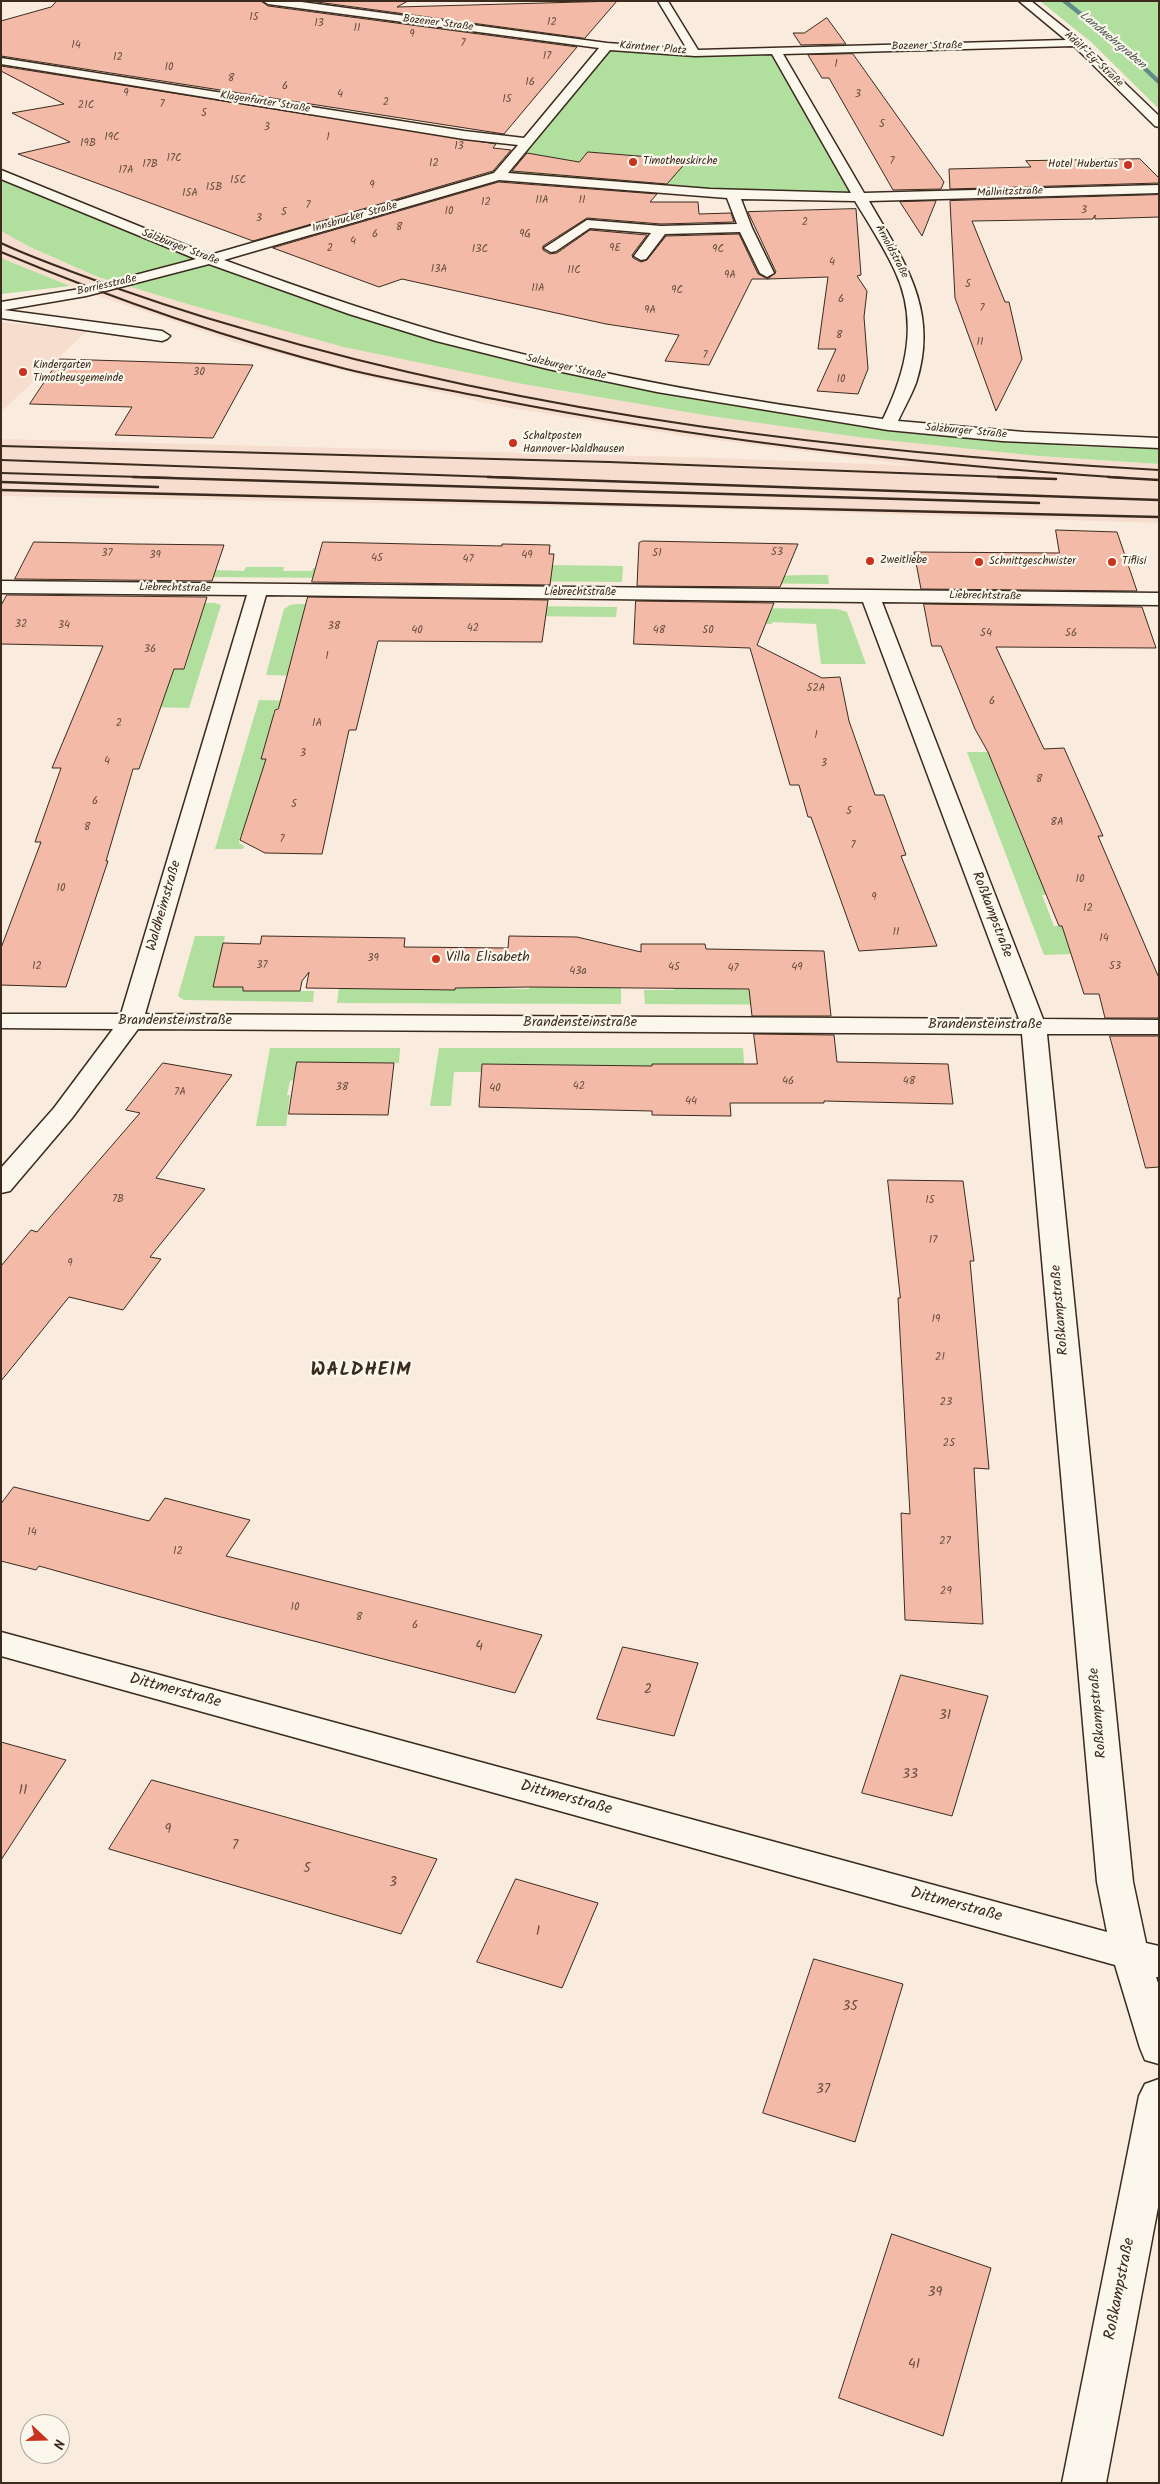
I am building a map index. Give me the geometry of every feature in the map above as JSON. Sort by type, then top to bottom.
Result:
[{"type":"street","name":"Bozener Straße","points":[[268,1],[607,46]]},
{"type":"street","points":[[663,1],[695,53]]},
{"type":"street","name":"Adolf-Ey-Straße","points":[[1024,1],[1077,43],[1159,123]]},
{"type":"street","name":"Bozener Straße","points":[[776,51],[1077,43]]},
{"type":"street","name":"Kärntner Platz","points":[[499,176],[607,46],[695,53],[776,51]]},
{"type":"street","points":[[776,51],[861,197]]},
{"type":"street","name":"Klagenfurter Straße","points":[[1,61],[464,135],[529,142]]},
{"type":"street","name":"Salzburger Straße","points":[[1,174],[74,206],[211,260],[405,327],[480,348],[648,386],[888,425],[977,434],[1159,443]]},
{"type":"street","points":[[499,176],[733,195],[861,197]]},
{"type":"street","name":"Innsbrucker Straße","points":[[211,260],[499,176]]},
{"type":"street","name":"Mallnitzstraße","points":[[861,197],[1159,189]]},
{"type":"street","points":[[733,195],[745,228],[767,273]]},
{"type":"street","name":"Arnoldstraße","points":[[861,197],[903,272],[914,301],[916,337],[910,376],[888,425]]},
{"type":"street","points":[[551,248],[587,224],[661,230],[745,228]]},
{"type":"street","points":[[641,256],[661,230]]},
{"type":"street","name":"Borriesstraße","points":[[1,306],[86,292],[211,260]]},
{"type":"street","points":[[1,314],[162,336]]},
{"type":"street","name":"Liebrechtstraße","points":[[1,587],[1159,599]]},
{"type":"street","name":"Waldheimstraße","points":[[1,1185],[63,1113],[131,1022],[258,590]]},
{"type":"street","name":"Roßkampstraße","points":[[870,595],[1034,1027],[1115,1882],[1144,1958],[1159,2048]]},
{"type":"street","name":"Brandensteinstraße","points":[[1,1021],[1159,1027]]},
{"type":"street","name":"Dittmerstraße","points":[[1,1644],[1144,1958]]},
{"type":"street","name":"Roßkampstraße","points":[[1084,2483],[1159,2096]]},
{"type":"shaded area","points":[[1,231],[30,247],[98,277],[523,384],[704,415],[865,438],[1039,456],[1159,464],[1159,523],[765,510],[1,496],[1,439],[717,458],[920,466],[684,436],[506,407],[367,377],[237,343],[70,286],[1,258]]},
{"type":"shaded area","name":"Kindergarten Timotheusgemeinde","points":[[1,322],[87,331],[1,412]]},
{"type":"green space","points":[[1040,1],[1159,1],[1159,109],[1091,42]]},
{"type":"green space","points":[[607,46],[695,53],[776,51],[861,197],[782,196],[499,176]]},
{"type":"green space","points":[[1,174],[74,206],[405,327],[648,386],[1068,446],[1159,449],[1159,464],[1039,456],[865,438],[704,415],[523,384],[344,347],[98,277],[30,247],[1,231]]},
{"type":"green space","points":[[1,258],[70,286],[1,294]]},
{"type":"green space","points":[[548,565],[623,566],[622,582],[496,581]]},
{"type":"green space","points":[[246,567],[284,567],[283,571],[312,571],[313,568],[336,568],[334,578],[212,577],[214,570],[244,571]]},
{"type":"green space","points":[[828,575],[829,584],[731,583],[767,576]]},
{"type":"green space","points":[[1,601],[215,603],[221,605],[189,708],[151,707],[173,669],[185,669],[196,631],[1,608]]},
{"type":"green space","points":[[290,605],[502,606],[296,640],[288,671],[312,676],[266,675],[284,609]]},
{"type":"green space","points":[[519,606],[617,607],[616,617],[519,616]]},
{"type":"green space","points":[[748,608],[837,609],[847,612],[866,664],[821,664],[816,624],[773,622],[771,624],[747,624]]},
{"type":"green space","points":[[259,700],[297,701],[274,710],[273,715],[278,717],[270,748],[264,748],[261,759],[267,759],[259,796],[253,799],[247,834],[240,836],[239,843],[244,846],[243,849],[215,849]]},
{"type":"green space","points":[[967,752],[988,752],[1023,839],[1051,838],[1048,895],[1042,895],[1054,926],[1062,926],[1072,954],[1044,955]]},
{"type":"green space","points":[[195,936],[225,936],[213,987],[243,987],[243,991],[314,991],[313,1002],[184,1000],[178,996]]},
{"type":"green space","points":[[603,963],[621,963],[621,1004],[337,1003],[341,972],[491,975],[490,988],[529,989],[530,981],[564,981],[564,988],[602,988]]},
{"type":"green space","points":[[674,987],[828,992],[830,1005],[645,1004],[644,990],[674,990]]},
{"type":"green space","points":[[270,1048],[400,1048],[399,1063],[297,1062],[294,1080],[290,1081],[287,1095],[290,1095],[286,1126],[256,1126]]},
{"type":"green space","points":[[439,1048],[743,1048],[744,1064],[652,1064],[652,1066],[482,1064],[481,1072],[454,1072],[451,1106],[430,1106]]},
{"type":"building","points":[[57,1],[261,1],[268,6],[577,47],[504,134],[1,56],[1,21],[51,7]]},
{"type":"building","points":[[310,1],[408,1],[397,7],[617,1],[585,38]]},
{"type":"building","points":[[827,18],[846,44],[801,45],[793,33],[804,33]]},
{"type":"building","points":[[853,54],[944,182],[941,189],[893,190],[829,78],[822,78],[808,55]]},
{"type":"building","points":[[1,66],[496,144],[493,148],[511,150],[493,171],[253,241],[18,154],[70,142],[12,113],[64,104],[1,71]]},
{"type":"building","points":[[588,152],[688,160],[667,184],[512,171],[527,153],[579,162]]},
{"type":"building","points":[[1140,159],[1159,178],[1159,183],[950,189],[949,169],[1031,167],[1026,161]]},
{"type":"building","points":[[499,182],[657,194],[650,202],[698,202],[699,214],[731,213],[734,222],[661,224],[587,218],[543,246],[543,250],[550,254],[557,253],[590,230],[647,235],[632,255],[633,258],[641,262],[647,260],[666,236],[739,234],[758,274],[768,279],[752,279],[709,365],[665,361],[679,335],[606,324],[402,279],[379,287],[273,248]]},
{"type":"building","points":[[1159,195],[1159,217],[1095,219],[1095,215],[1093,219],[972,221],[1005,302],[1009,302],[1022,359],[996,411],[955,298],[950,201]]},
{"type":"building","points":[[936,201],[922,236],[900,202]]},
{"type":"building","points":[[856,209],[861,275],[857,276],[867,291],[864,317],[868,369],[858,394],[817,391],[836,349],[818,349],[828,277],[768,279],[776,272],[748,212]]},
{"type":"building","points":[[60,359],[253,365],[213,438],[115,435],[132,407],[30,404]]},
{"type":"building","points":[[1056,530],[1117,532],[1137,591],[921,589],[914,552],[1059,553]]},
{"type":"building","points":[[643,541],[798,544],[780,587],[637,586],[639,543]]},
{"type":"building","points":[[34,542],[224,545],[212,581],[15,579]]},
{"type":"building","points":[[323,542],[502,546],[502,544],[550,545],[549,554],[554,554],[550,585],[312,582]]},
{"type":"building","points":[[7,595],[207,597],[184,669],[174,669],[139,769],[133,769],[106,861],[108,861],[66,987],[1,985],[1,948],[41,842],[35,842],[61,768],[52,768],[103,646],[1,644],[1,606]]},
{"type":"building","points":[[308,597],[548,600],[542,642],[378,641],[356,730],[349,730],[322,854],[265,853],[240,840],[266,759],[261,759],[275,710],[278,709]]},
{"type":"building","points":[[636,601],[774,603],[757,645],[822,678],[840,677],[849,721],[875,795],[884,795],[906,855],[901,856],[937,946],[859,951],[811,817],[808,817],[799,785],[790,785],[750,648],[634,644]]},
{"type":"building","points":[[924,604],[1142,607],[1156,648],[996,647],[1044,749],[1064,748],[1103,836],[1098,836],[1159,978],[1159,1018],[1105,1018],[1099,994],[1084,994],[1062,926],[1059,926],[988,752],[975,729],[941,646],[932,646]]},
{"type":"building","points":[[262,936],[405,938],[404,947],[508,948],[509,936],[577,937],[641,952],[641,944],[705,944],[706,949],[824,951],[831,1016],[752,1016],[749,989],[530,987],[455,988],[455,990],[306,988],[309,972],[302,981],[300,991],[243,991],[243,987],[213,987],[223,943],[260,944]]},
{"type":"building","points":[[754,1034],[834,1035],[837,1062],[948,1064],[953,1104],[824,1101],[824,1103],[730,1103],[731,1116],[652,1115],[652,1111],[479,1107],[482,1064],[652,1066],[652,1064],[757,1064]]},
{"type":"building","points":[[1110,1036],[1159,1036],[1159,1167],[1146,1168]]},
{"type":"building","points":[[297,1062],[394,1063],[388,1115],[289,1114]]},
{"type":"building","points":[[163,1063],[232,1075],[156,1178],[205,1189],[150,1257],[161,1259],[123,1310],[69,1297],[1,1381],[1,1266],[31,1230],[37,1232],[140,1113],[126,1110]]},
{"type":"building","points":[[888,1180],[963,1181],[974,1261],[970,1261],[989,1469],[974,1468],[983,1624],[905,1620],[901,1513],[910,1514],[898,1298],[900,1298]]},
{"type":"building","points":[[14,1487],[149,1521],[165,1498],[250,1520],[226,1556],[542,1635],[515,1693],[217,1616],[39,1566],[36,1570],[1,1561],[1,1504]]},
{"type":"building","points":[[623,1647],[698,1663],[674,1736],[597,1719]]},
{"type":"building","points":[[901,1675],[988,1696],[952,1816],[862,1793]]},
{"type":"building","points":[[1,1742],[66,1760],[1,1860]]},
{"type":"building","points":[[152,1780],[437,1859],[401,1934],[109,1849]]},
{"type":"building","points":[[516,1879],[598,1903],[562,1988],[477,1962]]},
{"type":"building","points":[[814,1959],[903,1984],[855,2142],[763,2113]]},
{"type":"building","points":[[892,2234],[991,2268],[943,2436],[839,2398]]},
{"type":"waterway","name":"Landwehrgraben","points":[[1064,1],[1123,48],[1159,83]]},
{"type":"railway","points":[[1,243],[99,282],[205,317],[359,360],[472,386],[585,408],[699,426],[814,441],[1044,463],[1159,470]]},
{"type":"railway","points":[[1,252],[171,317],[258,345],[346,369],[401,381],[572,414],[809,449],[967,466],[1126,478]]},
{"type":"railway","points":[[1,446],[609,462],[1031,478]]},
{"type":"railway","points":[[1,460],[524,478]]},
{"type":"railway","points":[[1,473],[176,478]]},
{"type":"railway","points":[[133,477],[1039,503]]},
{"type":"railway","points":[[488,477],[1159,500]]},
{"type":"railway","points":[[998,477],[1056,479]]},
{"type":"railway","points":[[1108,477],[1159,480]]},
{"type":"railway","points":[[1,482],[158,487]]},
{"type":"railway","points":[[1,490],[1159,517]]},
{"type":"place","name":"Timotheuskirche","points":[[633,162]]},
{"type":"place","name":"Hotel Hubertus","points":[[1128,165]]},
{"type":"place","name":"Kindergarten Timotheusgemeinde","points":[[23,372]]},
{"type":"place","name":"Schaltposten Hannover-Waldhausen","points":[[513,443]]},
{"type":"place","name":"Zweitliebe","points":[[870,561]]},
{"type":"place","name":"Schnittgeschwister","points":[[979,562]]},
{"type":"place","name":"Tiflisi","points":[[1112,562]]},
{"type":"place","name":"Villa Elisabeth","points":[[436,959]]},
{"type":"district","name":"WALDHEIM","points":[[361,1372]]}]
